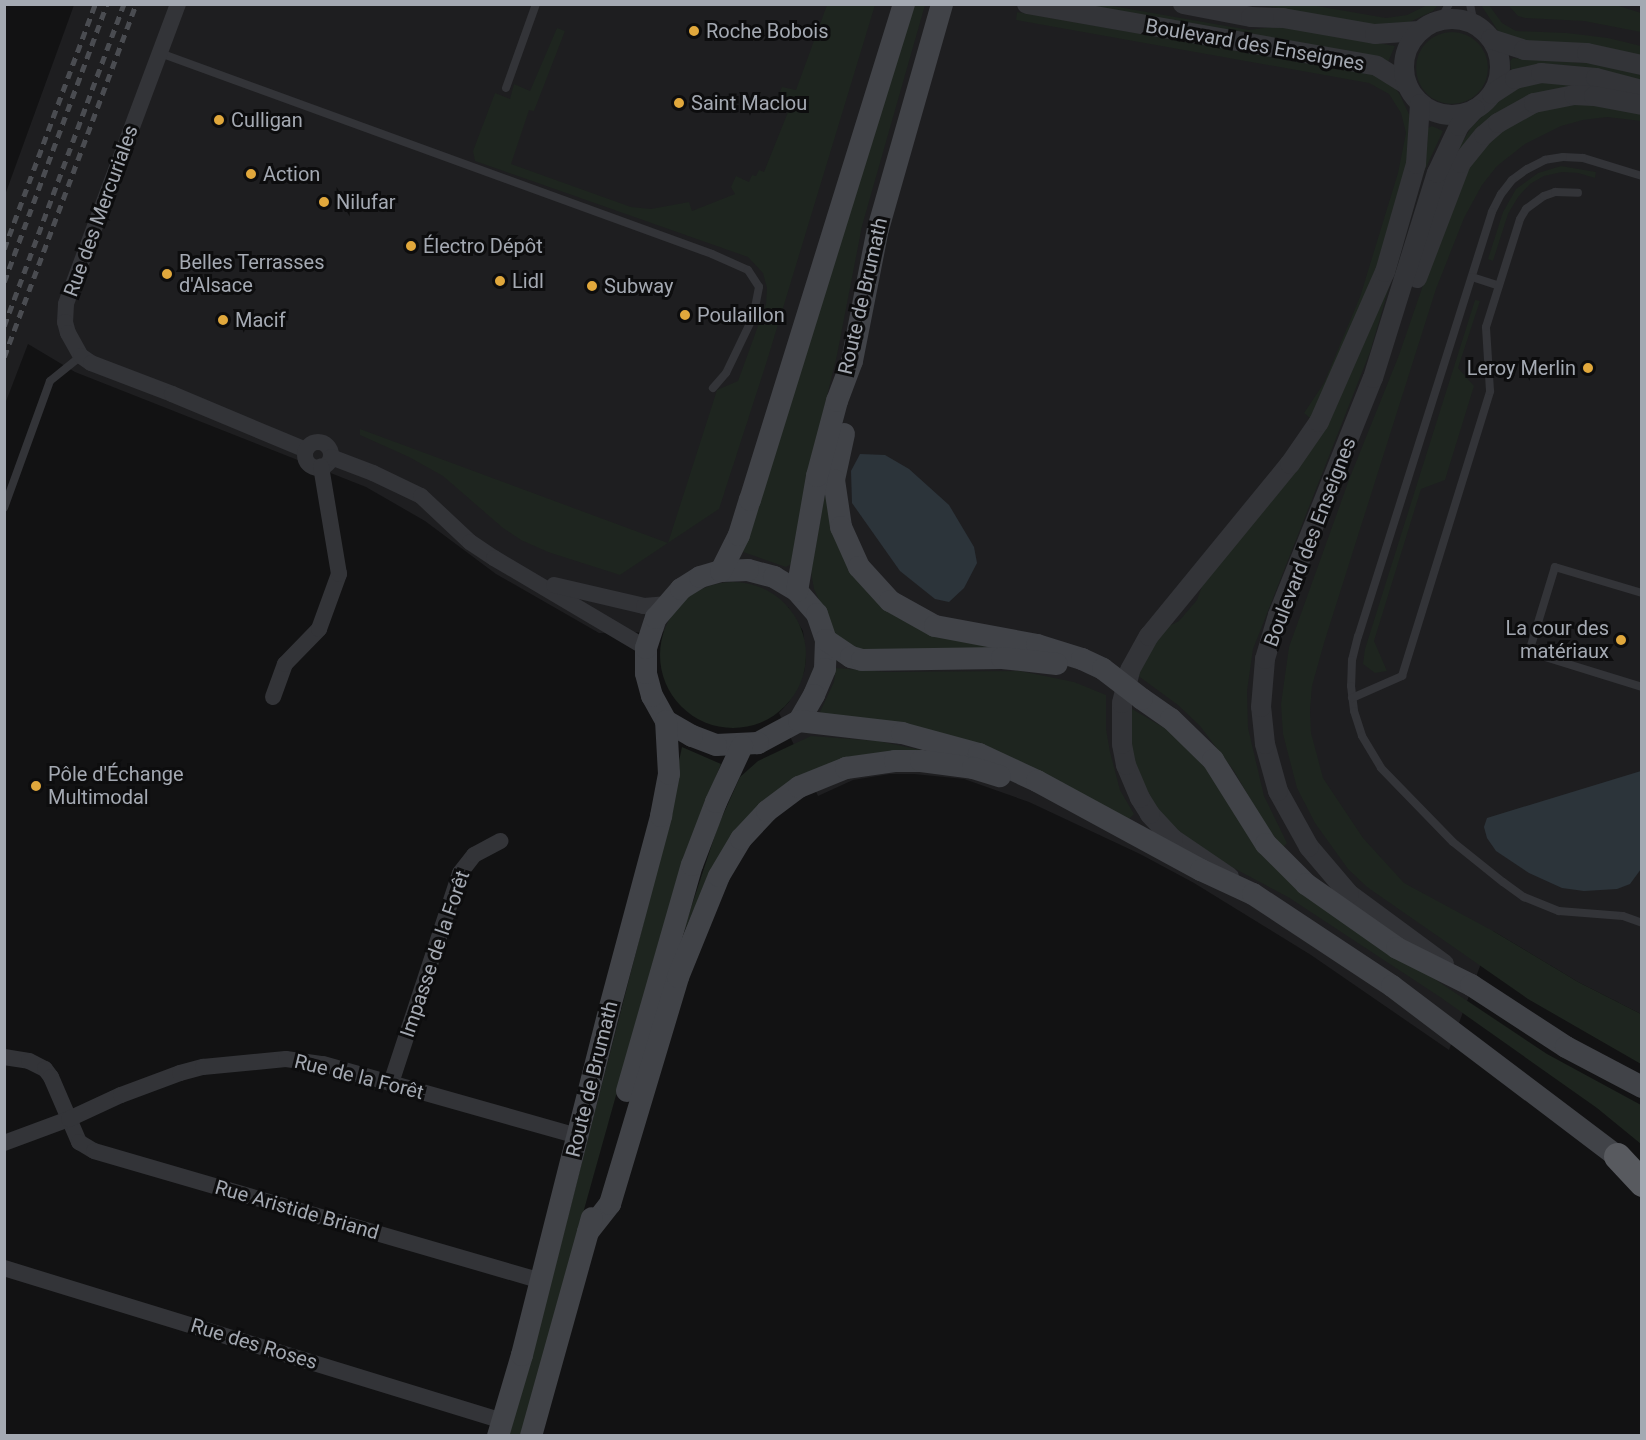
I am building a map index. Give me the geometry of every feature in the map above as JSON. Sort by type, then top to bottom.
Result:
[{"type":"highway","points":[[1617,1156],[1641,1183]]},
{"type":"main road","points":[[721,571],[739,535],[904,4]]},
{"type":"main road","name":"Route de Brumath","points":[[797,591],[817,476],[837,401],[852,362],[878,229],[942,4]]},
{"type":"main road","points":[[852,362],[851,405],[836,465],[835,503],[849,549],[873,585],[905,611],[935,626],[1037,645],[1080,664]]},
{"type":"main road","points":[[748,570],[774,577],[797,591],[817,614],[826,640],[825,669],[799,721],[758,743],[742,746],[716,745],[692,736],[666,721],[652,696],[646,674],[646,648],[650,632],[665,604],[681,589],[700,577],[721,571],[748,570]]},
{"type":"main road","points":[[826,640],[851,657],[862,660],[1002,658],[1080,664],[1103,669],[1187,733],[1213,760],[1266,844],[1290,870],[1397,948],[1471,985],[1566,1047],[1641,1087]]},
{"type":"main road","name":"Route de Brumath","points":[[501,1428],[661,816],[669,774],[666,721]]},
{"type":"main road","points":[[799,721],[902,733],[980,754],[1037,781],[1151,843],[1253,894],[1392,986],[1617,1156]]},
{"type":"main road","name":"Route de Brumath","points":[[531,1436],[680,903],[716,801],[742,746]]},
{"type":"main road","points":[[588,1232],[610,1204],[678,977],[719,876],[741,839],[767,811],[799,787],[846,768],[871,764],[921,761],[949,764],[996,775],[1151,843]]},
{"type":"street","name":"Rue des Mercuriales","points":[[81,356],[68,333],[65,322],[66,304],[178,4]]},
{"type":"street","name":"Boulevard des Enseignes","points":[[1027,4],[1377,66],[1407,85]]},
{"type":"street","name":"Boulevard des Enseignes","points":[[1183,4],[1251,17],[1283,18],[1375,34],[1419,31]]},
{"type":"street","points":[[1641,65],[1587,53],[1524,50],[1491,39],[1474,24],[1444,13],[1419,31],[1412,40],[1404,62],[1407,85],[1420,104],[1430,110],[1452,115],[1474,110],[1492,94],[1515,79],[1541,73],[1596,78],[1641,90]]},
{"type":"street","points":[[1491,39],[1500,61],[1497,84],[1492,94]]},
{"type":"street","points":[[1388,333],[1419,272],[1457,172],[1484,135],[1515,112],[1553,98],[1594,96],[1641,105]]},
{"type":"street","name":"Boulevard des Enseignes","points":[[1253,894],[1173,839],[1149,814],[1126,765],[1121,724],[1122,703],[1130,670],[1149,636],[1300,451],[1336,388],[1385,272],[1411,185],[1419,143],[1420,104]]},
{"type":"street","name":"Boulevard des Enseignes","points":[[1471,985],[1349,894],[1325,868],[1287,812],[1278,791],[1265,744],[1262,707],[1265,659],[1278,615],[1355,424],[1388,333],[1437,173],[1459,126],[1474,110]]},
{"type":"street","points":[[81,356],[101,367],[306,450],[312,444],[323,443],[330,448],[326,462],[339,574],[319,629],[285,664],[273,698]]},
{"type":"street","points":[[326,462],[373,473],[421,496],[470,542],[646,648]]},
{"type":"street","points":[[524,575],[566,589],[612,600],[644,606],[665,604]]},
{"type":"street","name":"Impasse de la Forêt","points":[[392,1083],[460,873],[474,855],[500,841]]},
{"type":"street","name":"Rue Aristide Briand","points":[[4,1057],[28,1061],[45,1069],[51,1077],[79,1142],[94,1151],[541,1281]]},
{"type":"street","name":"Rue de la Forêt","points":[[4,1143],[180,1073],[203,1067],[256,1060],[306,1060],[578,1136]]},
{"type":"street","name":"Rue des Roses","points":[[4,1268],[501,1428]]},
{"type":"lane","points":[[506,88],[536,4]]},
{"type":"lane","points":[[1470,4],[1474,24]]},
{"type":"lane","points":[[160,53],[711,254],[748,270],[759,287],[753,317],[726,373],[713,388]]},
{"type":"lane","points":[[1641,176],[1583,158],[1563,157],[1545,160],[1527,169],[1512,180],[1501,194],[1472,277],[1352,660],[1352,698],[1362,736],[1385,773],[1453,842],[1513,890],[1559,911],[1623,915],[1641,923]]},
{"type":"lane","points":[[1352,698],[1402,676],[1490,391],[1486,327],[1520,219],[1534,201],[1555,192],[1578,193]]},
{"type":"lane","points":[[1472,277],[1499,286]]},
{"type":"lane","points":[[4,508],[50,381],[81,356]]},
{"type":"lane","points":[[1641,593],[1555,567],[1529,652],[1641,687]]},
{"type":"shaded area","points":[[74,5],[1641,5],[1641,1014],[1578,982],[1493,931],[1449,1050],[1311,955],[1194,883],[1140,854],[1029,802],[964,779],[914,774],[890,774],[853,780],[818,796],[779,713],[789,702],[804,672],[806,659],[803,631],[788,607],[662,632],[599,633],[496,574],[425,521],[366,487],[75,372],[28,344],[5,404],[5,195]]},
{"type":"shaded area","points":[[827,5],[875,5],[766,364],[719,509],[668,543],[717,390],[738,381],[766,304],[767,288],[763,273],[748,257],[475,161],[473,151],[495,93],[510,99],[514,84],[530,91],[557,28],[565,31],[534,111],[529,110],[511,164],[631,207],[651,209],[689,202],[692,211],[735,194],[731,187],[736,176],[749,182],[752,175],[756,176],[759,170],[764,172],[792,102],[778,96],[782,87],[796,90]]},
{"type":"shaded area","points":[[914,5],[925,5],[862,226],[837,355],[805,486],[791,564],[786,567],[743,552]]},
{"type":"shaded area","points":[[1083,5],[1107,5],[1249,30],[1279,26],[1395,46],[1388,62]]},
{"type":"shaded area","points":[[1260,5],[1311,5],[1386,18],[1407,15],[1427,5],[1438,5],[1433,11],[1403,25],[1375,25]]},
{"type":"shaded area","points":[[1481,5],[1489,5],[1502,23],[1516,31],[1567,33],[1608,38],[1641,46],[1641,56],[1586,44],[1519,41],[1498,31]]},
{"type":"shaded area","points":[[1508,5],[1616,5],[1641,13],[1641,32],[1584,21],[1525,18],[1518,16]]},
{"type":"shaded area","points":[[1017,12],[1375,75],[1393,85],[1413,123],[1414,140],[1384,256],[1311,419],[1304,413],[1324,383],[1360,297],[1398,173],[1406,133],[1401,113],[1389,94],[1369,83],[1016,20]]},
{"type":"shaded area","points":[[1452,32],[1472,38],[1482,48],[1488,68],[1482,88],[1472,98],[1452,104],[1432,98],[1422,88],[1416,68],[1422,48],[1432,38]]},
{"type":"shaded area","points":[[1513,58],[1600,64],[1641,75],[1641,80],[1551,64],[1511,70],[1510,61]]},
{"type":"shaded area","points":[[1546,82],[1580,84],[1552,92],[1454,156],[1472,126],[1502,98],[1521,86]]},
{"type":"shaded area","points":[[1585,102],[1641,112],[1641,121],[1607,117],[1583,120],[1561,126],[1525,144],[1497,166],[1482,185],[1464,218],[1436,289],[1324,643],[1312,686],[1311,733],[1323,778],[1363,838],[1404,883],[1493,931],[1578,982],[1641,1014],[1641,1064],[1528,999],[1367,887],[1348,869],[1315,823],[1297,788],[1283,734],[1281,704],[1289,647],[1350,477],[1399,355],[1453,198],[1468,166],[1484,143],[1537,109]]},
{"type":"shaded area","points":[[1432,126],[1443,131],[1422,176],[1370,352],[1253,649],[1247,691],[1248,728],[1264,796],[1287,843],[1283,847],[1267,828],[1234,771],[1200,726],[1178,705],[1133,672],[1158,632],[1179,621],[1197,600],[1205,578],[1307,454],[1411,204],[1427,146],[1428,128]]},
{"type":"shaded area","points":[[1561,166],[1596,172],[1595,178],[1578,173],[1562,172],[1544,176],[1530,184],[1518,197],[1508,214],[1493,261],[1488,259],[1503,212],[1516,189],[1538,173]]},
{"type":"shaded area","points":[[1475,300],[1480,301],[1458,368],[1474,386],[1445,480],[1421,489],[1374,641],[1387,671],[1375,673],[1363,664],[1365,649]]},
{"type":"shaded area","points":[[360,429],[668,543],[620,575],[548,552],[521,540],[503,528],[443,476],[409,457],[360,435]]},
{"type":"shaded area","points":[[860,454],[885,455],[909,469],[949,505],[974,547],[977,563],[964,588],[949,602],[935,599],[900,571],[852,503],[851,471]]},
{"type":"shaded area","points":[[825,494],[857,576],[993,644],[993,650],[871,654],[837,639],[814,589],[811,572]]},
{"type":"shaded area","points":[[733,582],[761,587],[785,603],[801,627],[806,655],[801,683],[785,707],[761,723],[733,728],[705,723],[681,707],[665,683],[660,655],[665,627],[681,603],[705,587]]},
{"type":"shaded area","points":[[836,668],[887,672],[1020,671],[1074,682],[1106,695],[1106,729],[1110,752],[1120,790],[1134,814],[1127,821],[1044,777],[823,717],[820,712],[834,682]]},
{"type":"shaded area","points":[[1127,706],[1178,736],[1358,928],[1547,1054],[1641,1105],[1641,1144],[1597,1108],[1440,997],[1288,897],[1213,857],[1163,819],[1133,765]]},
{"type":"shaded area","points":[[811,736],[878,741],[940,754],[802,775],[694,909],[680,941],[718,826],[740,777],[758,761]]},
{"type":"shaded area","points":[[682,747],[721,764],[704,806],[620,1081],[521,1435],[509,1436],[644,921]]},
{"type":"shaded area","points":[[1641,771],[1641,869],[1630,884],[1617,889],[1584,891],[1562,888],[1529,873],[1496,851],[1487,838],[1484,827],[1487,818]]},
{"type":"railway","points":[[4,249],[95,4]]},
{"type":"railway","points":[[4,282],[107,4]]},
{"type":"railway","points":[[4,326],[124,4]]},
{"type":"railway","points":[[4,357],[136,4]]},
{"type":"place","name":"Roche Bobois","points":[[694,31]]},
{"type":"place","name":"Saint Maclou","points":[[679,103]]},
{"type":"place","name":"Culligan","points":[[219,120]]},
{"type":"place","name":"Action","points":[[251,174]]},
{"type":"place","name":"Nilufar","points":[[324,202]]},
{"type":"place","name":"Électro Dépôt","points":[[411,246]]},
{"type":"place","name":"Belles Terrasses d'Alsace","points":[[167,274]]},
{"type":"place","name":"Lidl","points":[[500,281]]},
{"type":"place","name":"Subway","points":[[592,286]]},
{"type":"place","name":"Poulaillon","points":[[685,315]]},
{"type":"place","name":"Macif","points":[[223,320]]},
{"type":"place","name":"Leroy Merlin","points":[[1588,368]]},
{"type":"place","name":"La cour des matériaux","points":[[1621,640]]},
{"type":"place","name":"Pôle d'Échange Multimodal","points":[[36,786]]}]
